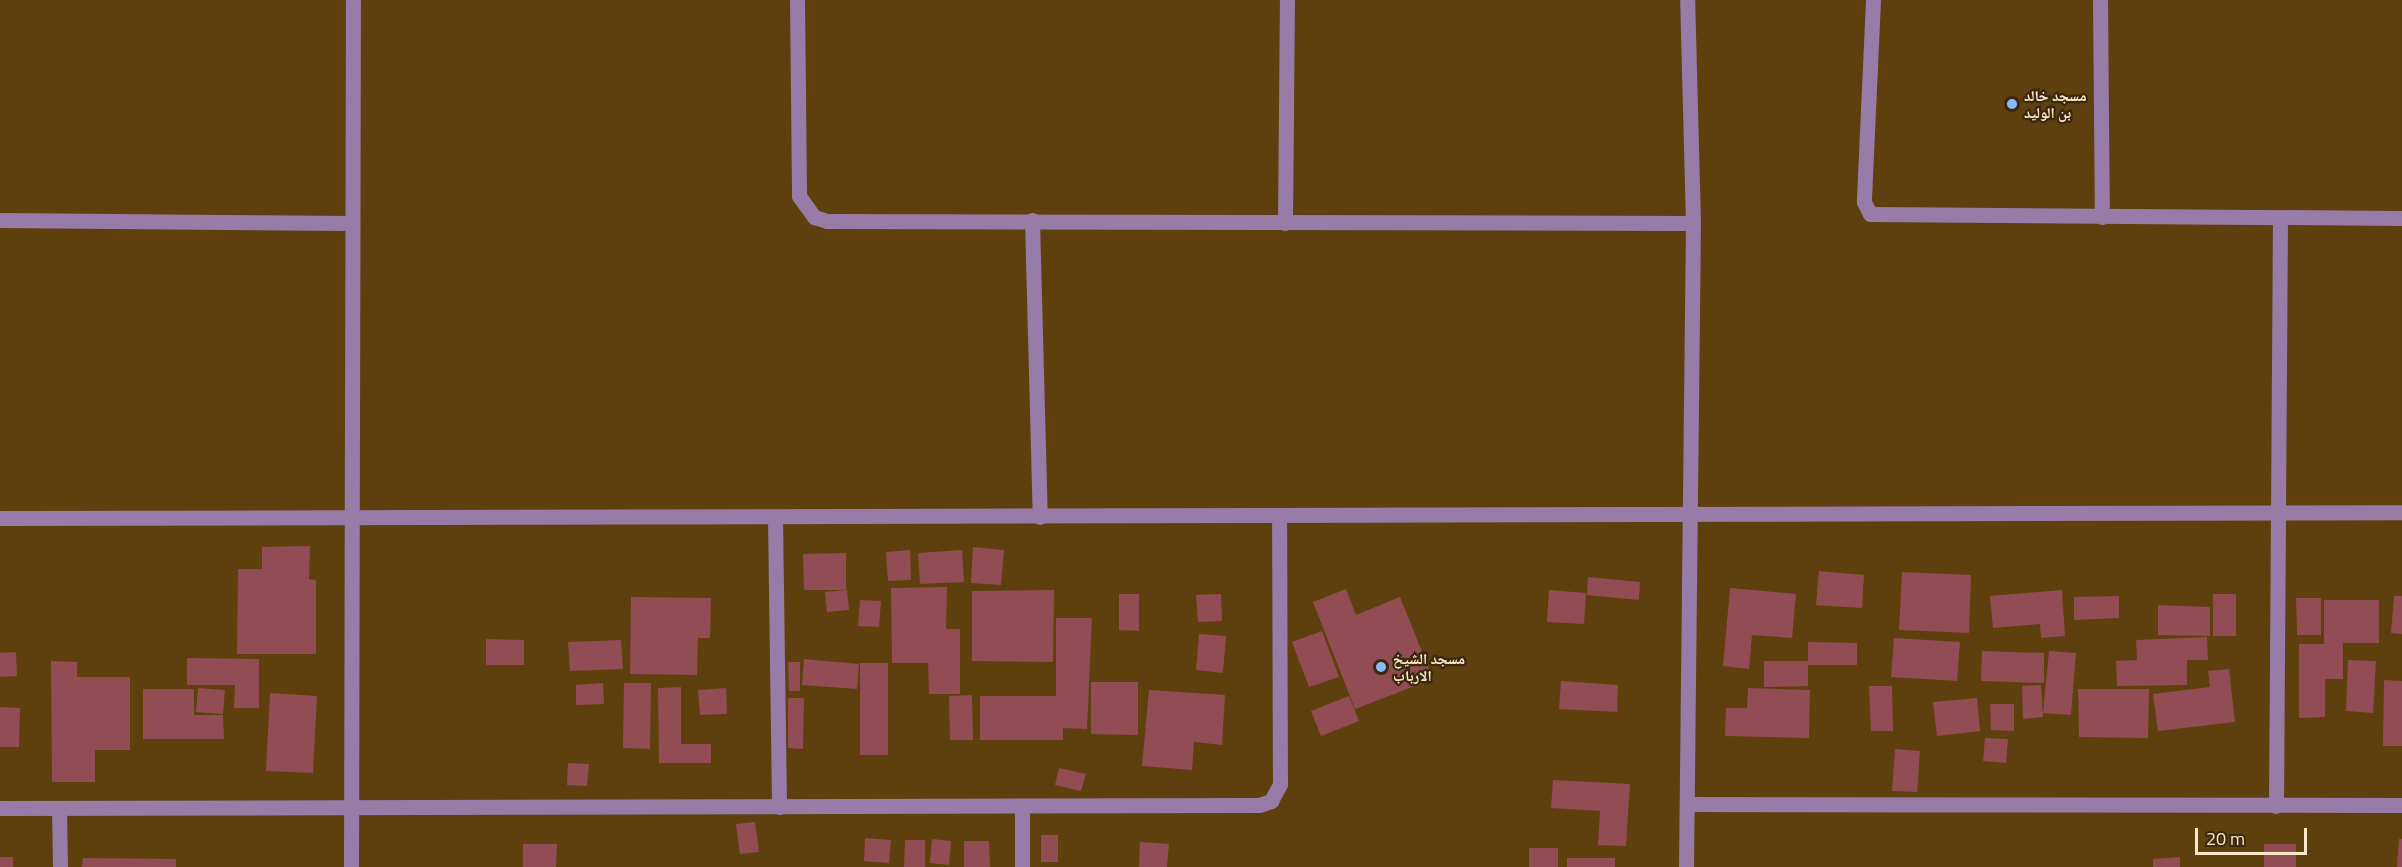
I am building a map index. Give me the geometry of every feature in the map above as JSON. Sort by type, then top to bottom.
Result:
[{"type":"street","points":[[351,867],[353,0]]},
{"type":"street","points":[[798,0],[803,207],[827,221],[1693,223]]},
{"type":"street","points":[[1285,223],[1287,0]]},
{"type":"street","points":[[1686,867],[1687,511],[1693,223],[1687,0]]},
{"type":"street","points":[[1873,0],[1864,202],[1870,214],[2402,218]]},
{"type":"street","points":[[2100,0],[2102,217]]},
{"type":"street","points":[[2276,806],[2280,217]]},
{"type":"street","points":[[0,220],[352,223]]},
{"type":"street","points":[[1032,220],[1040,517]]},
{"type":"street","points":[[0,518],[1040,517],[1279,519],[1687,511],[2278,510],[2402,512]]},
{"type":"street","points":[[775,517],[779,807]]},
{"type":"street","points":[[0,808],[1022,808],[1271,801],[1280,774],[1279,519]]},
{"type":"street","points":[[1687,804],[2402,805]]},
{"type":"street","points":[[59,808],[60,867]]},
{"type":"street","points":[[1022,808],[1022,867]]},
{"type":"building","points":[[310,546],[309,579],[316,580],[316,654],[237,654],[238,569],[262,569],[262,547]]},
{"type":"building","points":[[973,547],[1004,550],[1001,585],[971,583]]},
{"type":"building","points":[[910,550],[911,580],[888,581],[886,552]]},
{"type":"building","points":[[962,550],[964,582],[920,584],[918,553]]},
{"type":"building","points":[[846,553],[846,590],[804,590],[803,554]]},
{"type":"building","points":[[1819,571],[1864,575],[1862,608],[1816,605]]},
{"type":"building","points":[[1902,572],[1971,575],[1969,633],[1899,630]]},
{"type":"building","points":[[1588,577],[1640,582],[1639,600],[1587,595]]},
{"type":"building","points":[[947,587],[946,629],[960,629],[960,694],[929,694],[928,663],[892,663],[891,588]]},
{"type":"building","points":[[1730,588],[1796,594],[1792,638],[1752,635],[1749,669],[1723,666]]},
{"type":"building","points":[[1346,589],[1356,615],[1400,597],[1433,679],[1355,709],[1313,602]]},
{"type":"building","points":[[847,590],[849,610],[827,612],[825,592]]},
{"type":"building","points":[[1054,590],[1053,662],[972,661],[972,591]]},
{"type":"building","points":[[1549,590],[1586,593],[1584,624],[1547,622]]},
{"type":"building","points":[[2062,590],[2065,636],[2041,638],[2040,624],[1993,628],[1990,596]]},
{"type":"building","points":[[1119,594],[1139,594],[1139,631],[1119,630]]},
{"type":"building","points":[[1221,594],[1222,621],[1198,622],[1196,595]]},
{"type":"building","points":[[2213,594],[2236,594],[2236,636],[2213,636]]},
{"type":"building","points":[[2119,596],[2119,618],[2074,620],[2074,597]]},
{"type":"building","points":[[2394,596],[2402,596],[2402,634],[2391,633]]},
{"type":"building","points":[[631,597],[711,598],[710,638],[698,638],[697,675],[630,674]]},
{"type":"building","points":[[2296,598],[2321,598],[2321,635],[2297,635]]},
{"type":"building","points":[[860,600],[881,601],[879,627],[858,626]]},
{"type":"building","points":[[2324,600],[2379,600],[2379,643],[2343,643],[2343,679],[2325,679],[2325,717],[2299,718],[2299,644],[2324,644]]},
{"type":"building","points":[[2158,605],[2210,607],[2210,636],[2158,635]]},
{"type":"building","points":[[1056,618],[1092,618],[1087,729],[1063,728],[1063,740],[980,740],[980,696],[1056,696]]},
{"type":"building","points":[[1322,631],[1339,677],[1309,687],[1292,642]]},
{"type":"building","points":[[1199,634],[1226,636],[1223,673],[1196,670]]},
{"type":"building","points":[[2207,637],[2208,660],[2187,660],[2187,685],[2117,686],[2116,661],[2137,660],[2136,640]]},
{"type":"building","points":[[1894,638],[1960,642],[1957,681],[1891,677]]},
{"type":"building","points":[[486,639],[524,640],[524,665],[486,665]]},
{"type":"building","points":[[621,640],[623,669],[570,671],[568,642]]},
{"type":"building","points":[[1808,642],[1857,643],[1857,665],[1808,665],[1808,686],[1764,687],[1764,661],[1808,661]]},
{"type":"building","points":[[1982,651],[2044,653],[2044,683],[1981,681]]},
{"type":"building","points":[[2049,651],[2076,653],[2071,715],[2043,713]]},
{"type":"building","points":[[16,652],[17,676],[0,677],[0,653]]},
{"type":"building","points":[[187,658],[259,659],[259,708],[234,708],[235,685],[187,685]]},
{"type":"building","points":[[804,659],[859,664],[857,689],[802,685]]},
{"type":"building","points":[[2348,660],[2376,661],[2373,713],[2346,711]]},
{"type":"building","points":[[51,661],[77,662],[77,677],[130,677],[130,750],[95,750],[95,782],[52,782]]},
{"type":"building","points":[[788,662],[800,662],[800,691],[789,691]]},
{"type":"building","points":[[860,663],[888,663],[888,755],[860,755]]},
{"type":"building","points":[[2229,669],[2235,722],[2158,731],[2153,694],[2210,687],[2208,671]]},
{"type":"building","points":[[2384,680],[2402,681],[2402,746],[2383,746]]},
{"type":"building","points":[[1561,681],[1618,685],[1617,712],[1559,709]]},
{"type":"building","points":[[1091,682],[1138,682],[1138,735],[1091,734]]},
{"type":"building","points":[[603,683],[604,704],[576,705],[576,685]]},
{"type":"building","points":[[624,683],[651,683],[650,749],[623,748]]},
{"type":"building","points":[[2041,685],[2043,717],[2023,719],[2022,686]]},
{"type":"building","points":[[1869,686],[1892,686],[1893,731],[1871,731]]},
{"type":"building","points":[[681,687],[681,744],[711,744],[711,763],[659,763],[658,688]]},
{"type":"building","points":[[198,688],[225,690],[223,714],[196,712]]},
{"type":"building","points":[[726,688],[727,714],[700,715],[698,690]]},
{"type":"building","points":[[1748,688],[1810,690],[1809,738],[1725,736],[1726,708],[1747,708]]},
{"type":"building","points":[[143,689],[194,689],[194,715],[223,715],[224,739],[143,739]]},
{"type":"building","points":[[2078,689],[2149,689],[2148,738],[2079,737]]},
{"type":"building","points":[[1149,690],[1225,695],[1222,745],[1194,742],[1192,770],[1142,766]]},
{"type":"building","points":[[270,693],[317,696],[313,773],[266,771]]},
{"type":"building","points":[[972,695],[973,740],[950,740],[949,696]]},
{"type":"building","points":[[1349,696],[1359,721],[1321,736],[1311,711]]},
{"type":"building","points":[[788,698],[804,698],[803,749],[788,748]]},
{"type":"building","points":[[1977,698],[1980,731],[1937,736],[1933,702]]},
{"type":"building","points":[[1990,704],[2014,704],[2014,731],[1991,730]]},
{"type":"building","points":[[0,707],[20,708],[19,747],[0,747]]},
{"type":"building","points":[[1985,738],[2008,739],[2006,763],[1983,761]]},
{"type":"building","points":[[1895,749],[1920,751],[1917,792],[1892,791]]},
{"type":"building","points":[[568,763],[589,764],[587,786],[567,785]]},
{"type":"building","points":[[1059,768],[1086,774],[1081,791],[1055,785]]},
{"type":"building","points":[[1553,780],[1630,784],[1626,846],[1598,845],[1600,811],[1551,808]]},
{"type":"building","points":[[755,822],[759,852],[740,854],[736,824]]},
{"type":"building","points":[[1041,835],[1058,835],[1058,862],[1041,862]]},
{"type":"building","points":[[865,838],[891,840],[889,863],[864,861]]},
{"type":"building","points":[[932,839],[951,841],[949,865],[930,863]]},
{"type":"building","points":[[2399,839],[2402,839],[2402,867],[2397,867]]},
{"type":"building","points":[[905,840],[925,840],[925,867],[904,867]]},
{"type":"building","points":[[964,841],[989,841],[990,867],[964,867]]},
{"type":"building","points":[[1140,842],[1169,844],[1167,867],[1139,867]]},
{"type":"building","points":[[523,844],[557,844],[556,867],[523,867]]},
{"type":"building","points":[[2264,844],[2296,844],[2296,867],[2264,867]]},
{"type":"building","points":[[1529,848],[1558,848],[1558,867],[1529,867]]},
{"type":"building","points":[[0,857],[13,857],[13,867],[0,867]]},
{"type":"building","points":[[2180,857],[2180,867],[2153,867],[2153,859]]},
{"type":"building","points":[[83,858],[176,859],[176,867],[82,867]]},
{"type":"building","points":[[1567,858],[1615,858],[1615,867],[1567,867]]},
{"type":"place","name":"مسجد خالد بن الوليد","points":[[2012,104]]},
{"type":"place","name":"مسجد الشيخ الارباب","points":[[1381,667]]}]
